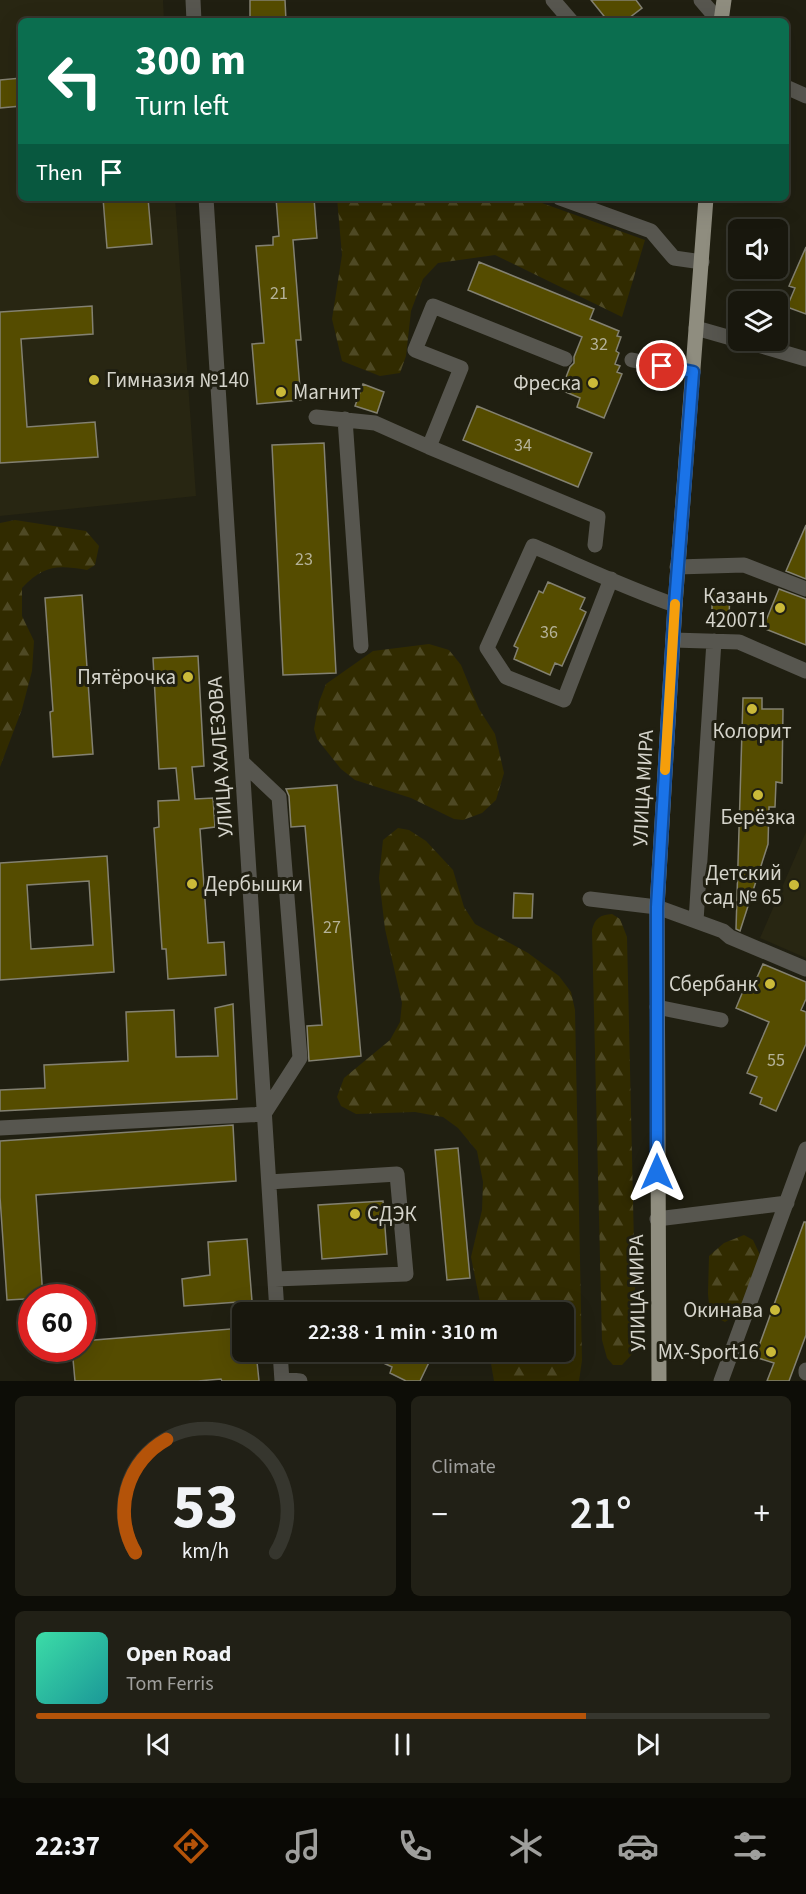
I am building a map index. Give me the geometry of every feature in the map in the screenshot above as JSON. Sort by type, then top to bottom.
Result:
[{"type":"main road","points":[[721,18],[724,0]]},
{"type":"main road","name":"УЛИЦА МИРА","points":[[659,1381],[657,907],[675,604],[706,201]]},
{"type":"street","points":[[193,0],[194,18]]},
{"type":"street","points":[[553,0],[568,18]]},
{"type":"street","points":[[701,0],[717,18]]},
{"type":"street","points":[[789,88],[806,96]]},
{"type":"street","name":"УЛИЦА ХАЛЕЗОВА","points":[[206,201],[277,1302]]},
{"type":"street","points":[[568,201],[651,231],[674,258],[702,262]]},
{"type":"street","points":[[429,447],[461,368],[415,350],[433,306],[565,359]]},
{"type":"street","points":[[696,328],[728,337]]},
{"type":"street","points":[[778,351],[806,359]]},
{"type":"street","points":[[632,360],[693,372]]},
{"type":"street","points":[[316,417],[375,423],[598,517],[595,545]]},
{"type":"street","points":[[345,419],[360,646]]},
{"type":"street","points":[[611,579],[564,700],[506,677],[487,648],[533,546],[611,579],[638,592],[675,604]]},
{"type":"street","points":[[678,567],[744,565],[806,589]]},
{"type":"street","points":[[673,640],[739,642],[806,671]]},
{"type":"street","points":[[696,921],[714,641]]},
{"type":"street","points":[[0,1128],[264,1114],[300,1058],[279,797],[242,762]]},
{"type":"street","points":[[590,898],[657,907],[723,931],[730,937],[775,950],[806,969]]},
{"type":"street","points":[[657,1007],[721,1020]]},
{"type":"street","points":[[721,1381],[806,1149]]},
{"type":"street","points":[[269,1182],[397,1174],[406,1274],[275,1279]]},
{"type":"street","points":[[657,1219],[787,1203]]},
{"type":"street","points":[[281,1362],[282,1380],[300,1381]]},
{"type":"shaded area","name":"Гимназия №140","points":[[0,0],[163,0],[164,18],[18,18],[18,201],[175,201],[196,496],[0,516]]},
{"type":"shaded area","name":"Детский сад № 65","points":[[806,832],[806,958],[760,938]]},
{"type":"green space","points":[[337,201],[536,201],[645,240],[622,317],[495,255],[438,263],[423,279],[411,311],[406,356],[400,373],[380,376],[342,361],[332,319],[342,255]]},
{"type":"green space","points":[[15,520],[86,531],[99,546],[95,565],[87,570],[67,567],[52,568],[37,575],[22,588],[22,616],[34,641],[32,671],[22,709],[0,767],[0,523]]},
{"type":"green space","points":[[429,644],[449,650],[461,665],[479,709],[495,734],[504,773],[496,800],[482,813],[463,820],[454,819],[411,798],[355,780],[341,769],[317,739],[314,729],[319,702],[326,684],[373,651]]},
{"type":"green space","points":[[398,828],[409,830],[426,841],[453,870],[464,907],[475,924],[528,953],[559,976],[571,992],[575,1010],[582,1360],[579,1381],[494,1381],[491,1362],[574,1362],[574,1302],[480,1302],[471,1257],[482,1210],[483,1182],[477,1151],[458,1128],[443,1117],[415,1112],[356,1114],[341,1106],[337,1097],[344,1078],[390,1040],[400,1022],[402,1003],[385,929],[379,878],[383,840]]},
{"type":"green space","points":[[612,914],[620,919],[627,937],[636,1333],[634,1352],[622,1365],[613,1365],[607,1358],[602,1340],[592,930],[599,918]]},
{"type":"green space","points":[[744,1235],[753,1240],[761,1257],[740,1312],[725,1322],[710,1314],[709,1256],[724,1243]]},
{"type":"building","points":[[250,0],[285,0],[286,18],[250,18]]},
{"type":"building","points":[[591,0],[636,0],[642,8],[629,18],[606,18]]},
{"type":"building","points":[[18,78],[18,106],[0,108],[0,80]]},
{"type":"building","points":[[103,201],[148,201],[152,244],[107,248]]},
{"type":"building","points":[[276,201],[314,201],[317,238],[293,240],[301,340],[296,340],[301,400],[257,404],[252,344],[264,343],[256,246],[273,245],[273,237],[279,236]]},
{"type":"building","points":[[806,247],[806,314],[788,307],[795,288],[789,286]]},
{"type":"building","points":[[479,262],[594,309],[590,319],[619,331],[617,336],[621,337],[616,351],[619,353],[615,364],[620,366],[617,372],[622,374],[604,418],[577,407],[580,398],[561,390],[570,367],[574,363],[582,337],[468,290]]},
{"type":"building","points":[[92,306],[93,334],[21,339],[27,427],[95,422],[98,457],[0,463],[0,312]]},
{"type":"building","points":[[363,384],[384,392],[377,413],[355,406]]},
{"type":"building","points":[[477,406],[592,453],[578,487],[463,440]]},
{"type":"building","points":[[324,443],[336,673],[283,675],[272,445]]},
{"type":"building","points":[[806,525],[806,579],[786,571]]},
{"type":"building","points":[[548,582],[585,598],[580,609],[586,612],[562,666],[555,663],[550,675],[514,659],[518,648],[514,646],[539,591],[543,593]]},
{"type":"building","points":[[779,589],[806,599],[806,645],[763,628]]},
{"type":"building","points":[[712,592],[730,592],[729,617],[712,617]]},
{"type":"building","points":[[82,595],[93,754],[53,757],[50,712],[53,711],[45,598]]},
{"type":"building","points":[[198,656],[204,766],[192,767],[195,799],[213,798],[215,827],[200,829],[208,943],[224,942],[226,975],[168,979],[166,949],[162,949],[154,828],[159,827],[158,801],[179,800],[176,768],[159,769],[153,658]]},
{"type":"building","name":"Берёзка","points":[[743,698],[762,698],[762,709],[783,709],[782,783],[776,782],[775,807],[769,807],[768,844],[740,931],[736,929]]},
{"type":"building","points":[[337,785],[361,1056],[309,1061],[307,1026],[322,1025],[305,826],[291,827],[289,796],[286,789]]},
{"type":"building","points":[[107,856],[114,972],[0,980],[0,863]],"holes":[[[89,881],[93,945],[31,949],[27,885]]]},
{"type":"building","points":[[514,893],[533,894],[532,918],[513,918]]},
{"type":"building","points":[[763,964],[806,982],[806,999],[801,1010],[806,1012],[806,1044],[776,1111],[760,1104],[762,1098],[750,1093],[757,1077],[747,1073],[769,1022],[736,1008],[748,979],[755,982]]},
{"type":"building","points":[[233,1004],[237,1099],[0,1111],[0,1090],[45,1088],[44,1065],[128,1061],[126,1012],[174,1010],[176,1057],[218,1056],[215,1008]]},
{"type":"building","points":[[233,1125],[236,1181],[36,1195],[42,1284],[18,1284],[18,1299],[7,1300],[0,1197],[0,1141]]},
{"type":"building","points":[[458,1148],[470,1278],[447,1280],[435,1150]]},
{"type":"building","points":[[383,1201],[387,1254],[322,1259],[318,1205]]},
{"type":"building","points":[[804,1222],[806,1222],[806,1335],[789,1381],[767,1381],[774,1363],[755,1357]]},
{"type":"building","points":[[247,1239],[252,1301],[184,1306],[182,1279],[210,1275],[208,1242]]},
{"type":"building","points":[[232,1329],[232,1362],[257,1362],[259,1381],[222,1381],[221,1379],[75,1381],[73,1362],[96,1362],[96,1340]]},
{"type":"building","points":[[381,1362],[429,1362],[420,1381],[406,1381],[390,1373],[392,1367]]},
{"type":"slow traffic","points":[[665,770],[675,604]]},
{"type":"place","name":"Гимназия №140","points":[[94,380]]},
{"type":"place","name":"Фреска","points":[[593,383]]},
{"type":"place","name":"Магнит","points":[[281,392]]},
{"type":"place","name":"Казань 420071","points":[[780,608]]},
{"type":"place","name":"Пятёрочка","points":[[188,677]]},
{"type":"place","name":"Колорит","points":[[752,709]]},
{"type":"place","name":"Берёзка","points":[[758,795]]},
{"type":"place","name":"Дербышки","points":[[192,884]]},
{"type":"place","name":"Детский сад № 65","points":[[794,885]]},
{"type":"place","name":"Сбербанк","points":[[770,984]]},
{"type":"place","name":"СДЭК","points":[[355,1214]]},
{"type":"place","name":"Окинава","points":[[775,1310]]},
{"type":"place","name":"MX-Sport16","points":[[771,1352]]},
{"type":"route","points":[[657,1172],[657,907],[675,604],[693,372],[662,366]]}]
